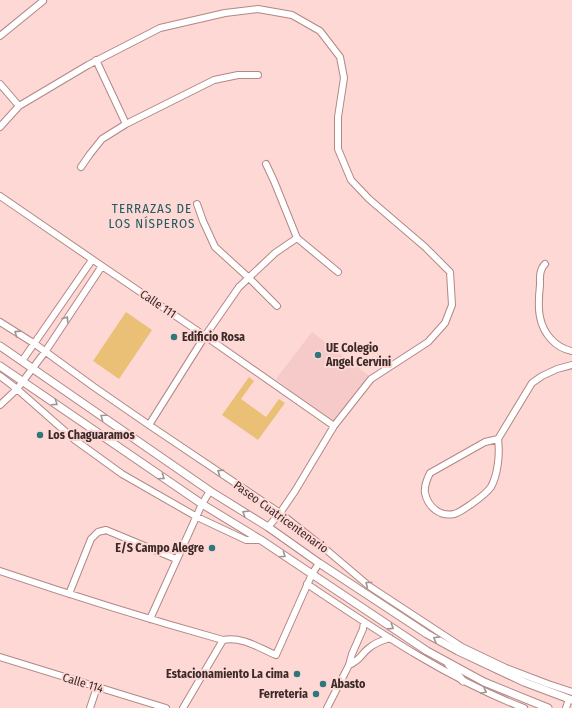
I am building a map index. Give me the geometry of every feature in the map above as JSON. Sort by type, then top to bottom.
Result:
[{"type":"street","points":[[0,36],[43,0]]},
{"type":"street","points":[[0,127],[19,106],[96,60],[160,28],[225,13],[258,9],[292,15],[320,32],[340,57],[344,78],[338,117],[338,149],[351,180],[369,199],[425,247],[450,272],[452,304],[445,323],[428,342],[371,379],[334,426],[295,491],[280,513],[268,527]]},
{"type":"street","points":[[96,60],[126,124]]},
{"type":"street","points":[[81,167],[102,139],[126,124],[214,80],[238,75],[258,75]]},
{"type":"street","points":[[0,84],[19,106]]},
{"type":"street","points":[[266,164],[297,238],[338,272]]},
{"type":"street","name":"Calle 111","points":[[0,196],[334,426]]},
{"type":"street","points":[[197,204],[215,247],[277,306]]},
{"type":"street","points":[[149,425],[205,336],[239,287],[275,252],[297,238]]},
{"type":"street","points":[[22,361],[92,260]]},
{"type":"street","points":[[544,264],[541,270],[539,316],[544,330],[553,342],[564,349],[572,351]]},
{"type":"street","points":[[0,405],[17,389],[45,352],[102,266]]},
{"type":"street","name":"Paseo Cuatricentenario","points":[[0,322],[35,344],[149,425],[280,513],[370,586],[403,609],[462,647],[548,688],[571,697]]},
{"type":"street","name":"Paseo Cuatricentenario","points":[[0,346],[210,491],[268,527],[319,563],[427,634],[468,656],[524,682],[548,688]]},
{"type":"street","points":[[498,439],[484,442],[430,473],[426,480],[425,492],[428,502],[436,511],[445,515],[455,514],[474,502],[490,488],[500,449],[498,439],[532,383],[556,369],[572,365]]},
{"type":"street","points":[[0,366],[202,504],[262,540],[427,651],[484,682],[548,708]]},
{"type":"street","points":[[0,376],[75,440],[122,474],[197,517],[246,540],[262,540]]},
{"type":"street","points":[[150,619],[176,559],[182,550],[202,504],[210,491]]},
{"type":"street","points":[[69,594],[91,539],[98,532],[106,530],[176,559]]},
{"type":"street","points":[[0,571],[69,594],[223,640],[237,639],[276,655],[307,584],[319,563]]},
{"type":"street","points":[[307,584],[364,622],[443,670],[501,699],[524,708]]},
{"type":"street","points":[[327,708],[349,665],[363,629],[364,622]]},
{"type":"street","points":[[349,665],[357,662],[369,648],[380,641],[390,638]]},
{"type":"street","points":[[183,708],[223,640]]},
{"type":"street","points":[[462,647],[468,656]]},
{"type":"street","name":"Calle 114","points":[[0,657],[166,708]]},
{"type":"street","points":[[447,662],[463,681]]},
{"type":"street","points":[[90,708],[97,687]]},
{"type":"street","points":[[566,708],[571,697]]},
{"type":"shaded area","points":[[126,312],[152,330],[119,379],[93,361]]},
{"type":"shaded area","name":"UE Colegio Angel Cervini","points":[[312,332],[373,379],[336,426],[276,379]]},
{"type":"shaded area","points":[[249,377],[254,381],[241,399],[266,417],[279,399],[285,403],[258,440],[222,415]]},
{"type":"place","name":"Edificio Rosa","points":[[174,337]]},
{"type":"place","name":"UE Colegio Angel Cervini","points":[[318,355]]},
{"type":"place","name":"Los Chaguaramos","points":[[40,435]]},
{"type":"place","name":"E/S Campo Alegre","points":[[212,548]]},
{"type":"place","name":"Estacionamiento La cima","points":[[297,674]]},
{"type":"place","name":"Abasto","points":[[323,684]]},
{"type":"place","name":"Ferreteria","points":[[316,694]]},
{"type":"district","name":"TERRAZAS DE LOS NÍSPEROS","points":[[152,216]]}]
